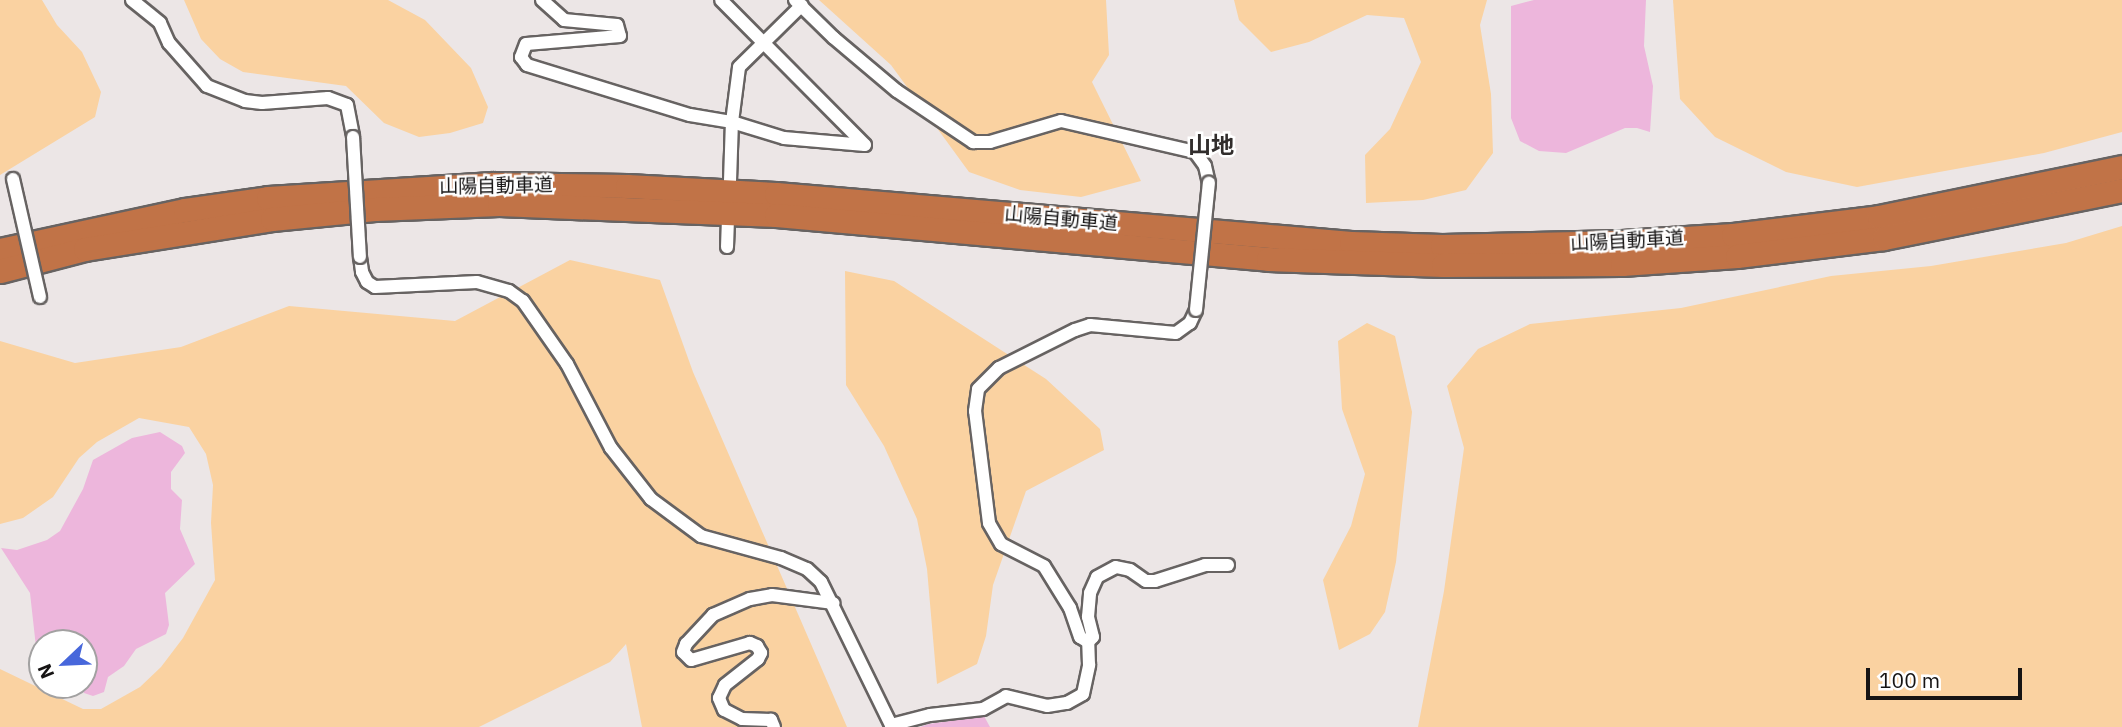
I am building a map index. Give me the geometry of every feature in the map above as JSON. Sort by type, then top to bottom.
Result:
[{"type":"highway","name":"山陽自動車道","points":[[0,250],[185,210],[268,198],[493,184],[627,186],[776,194],[1351,243],[1442,246],[1622,242],[1733,235],[1879,217],[2122,167]]},
{"type":"highway","name":"山陽自動車道","points":[[0,271],[85,249],[260,220],[375,209],[499,204],[776,215],[1268,259],[1443,265],[1622,264],[1737,256],[1884,238],[2122,190]]},
{"type":"street","points":[[132,0],[160,23],[169,43],[207,86],[245,101],[262,103],[328,98],[347,105],[353,136],[360,257],[362,272],[367,282],[375,287],[477,282],[509,291],[523,301],[567,364],[611,449],[651,499],[701,536],[781,558],[807,569],[821,582],[891,724],[930,715],[983,709],[1006,696],[1048,706],[1067,703],[1083,694],[1089,665],[1088,642],[1093,637],[1088,617],[1090,593],[1097,577],[1116,567],[1130,570],[1146,581],[1155,581],[1205,565],[1228,565]]},
{"type":"street","points":[[542,0],[564,20],[617,25],[620,36],[526,44],[521,57],[527,65],[690,115],[732,121],[784,138],[865,145],[721,0]]},
{"type":"street","points":[[730,181],[732,121],[739,67],[799,3],[834,38],[897,91],[973,142],[990,142],[1061,121],[1195,152],[1205,166],[1209,183],[1196,310],[1190,323],[1176,333],[1090,325],[999,368],[978,388],[975,411],[989,523],[1001,544],[1044,566],[1070,608],[1080,637],[1088,642]]},
{"type":"street","points":[[13,179],[40,298]]},
{"type":"street","points":[[727,247],[728,222]]},
{"type":"street","points":[[774,727],[771,720],[742,719],[724,710],[719,698],[725,685],[758,659],[761,653],[757,646],[750,643],[691,660],[683,652],[686,644],[713,615],[750,599],[772,595],[833,603]]},
{"type":"shaded area","points":[[0,0],[42,0],[57,25],[82,52],[101,92],[95,117],[0,175]]},
{"type":"shaded area","points":[[184,0],[388,0],[425,20],[471,68],[488,107],[483,123],[450,133],[419,137],[384,123],[346,86],[243,72],[220,59],[201,39]]},
{"type":"shaded area","points":[[819,0],[1106,0],[1109,55],[1092,82],[1141,181],[1081,197],[1020,190],[969,172],[891,65]]},
{"type":"shaded area","points":[[1234,0],[1487,0],[1480,25],[1491,94],[1493,153],[1466,190],[1423,200],[1366,203],[1365,155],[1390,129],[1421,62],[1404,18],[1367,15],[1309,42],[1271,52],[1239,20]]},
{"type":"shaded area","points":[[1534,0],[1646,0],[1644,46],[1653,86],[1650,132],[1625,128],[1566,153],[1539,151],[1520,141],[1511,118],[1511,6]]},
{"type":"shaded area","points":[[1673,0],[2122,0],[2122,132],[2044,153],[1857,187],[1786,172],[1715,137],[1680,99]]},
{"type":"shaded area","points":[[2122,226],[2122,727],[1418,727],[1444,591],[1464,448],[1447,386],[1478,349],[1530,324],[1681,308],[1831,276],[1931,266],[2066,243]]},
{"type":"shaded area","points":[[570,260],[660,280],[693,372],[847,727],[642,727],[626,644],[610,662],[479,727],[0,727],[0,669],[28,682],[28,699],[62,699],[83,709],[101,709],[140,687],[161,667],[183,638],[215,580],[211,523],[213,485],[206,454],[189,427],[139,418],[97,442],[79,458],[53,497],[23,518],[0,524],[0,341],[75,363],[181,347],[289,306],[455,321]]},
{"type":"shaded area","points":[[845,271],[894,281],[1046,379],[1100,429],[1104,450],[1026,491],[993,585],[986,636],[977,664],[937,684],[927,569],[917,519],[884,446],[846,385]]},
{"type":"shaded area","points":[[1367,323],[1395,336],[1412,412],[1396,562],[1385,612],[1370,634],[1339,650],[1323,580],[1351,526],[1365,474],[1342,409],[1338,341]]},
{"type":"shaded area","points":[[160,432],[182,446],[185,453],[171,472],[171,489],[182,500],[180,529],[195,564],[165,593],[169,625],[166,634],[136,649],[124,666],[108,677],[104,692],[98,694],[98,629],[34,629],[30,593],[1,548],[17,550],[47,540],[60,531],[83,489],[93,460],[132,438]]},
{"type":"shaded area","points":[[984,716],[990,727],[920,727],[929,724]]},
{"type":"district","name":"山地","points":[[1211,144]]}]
